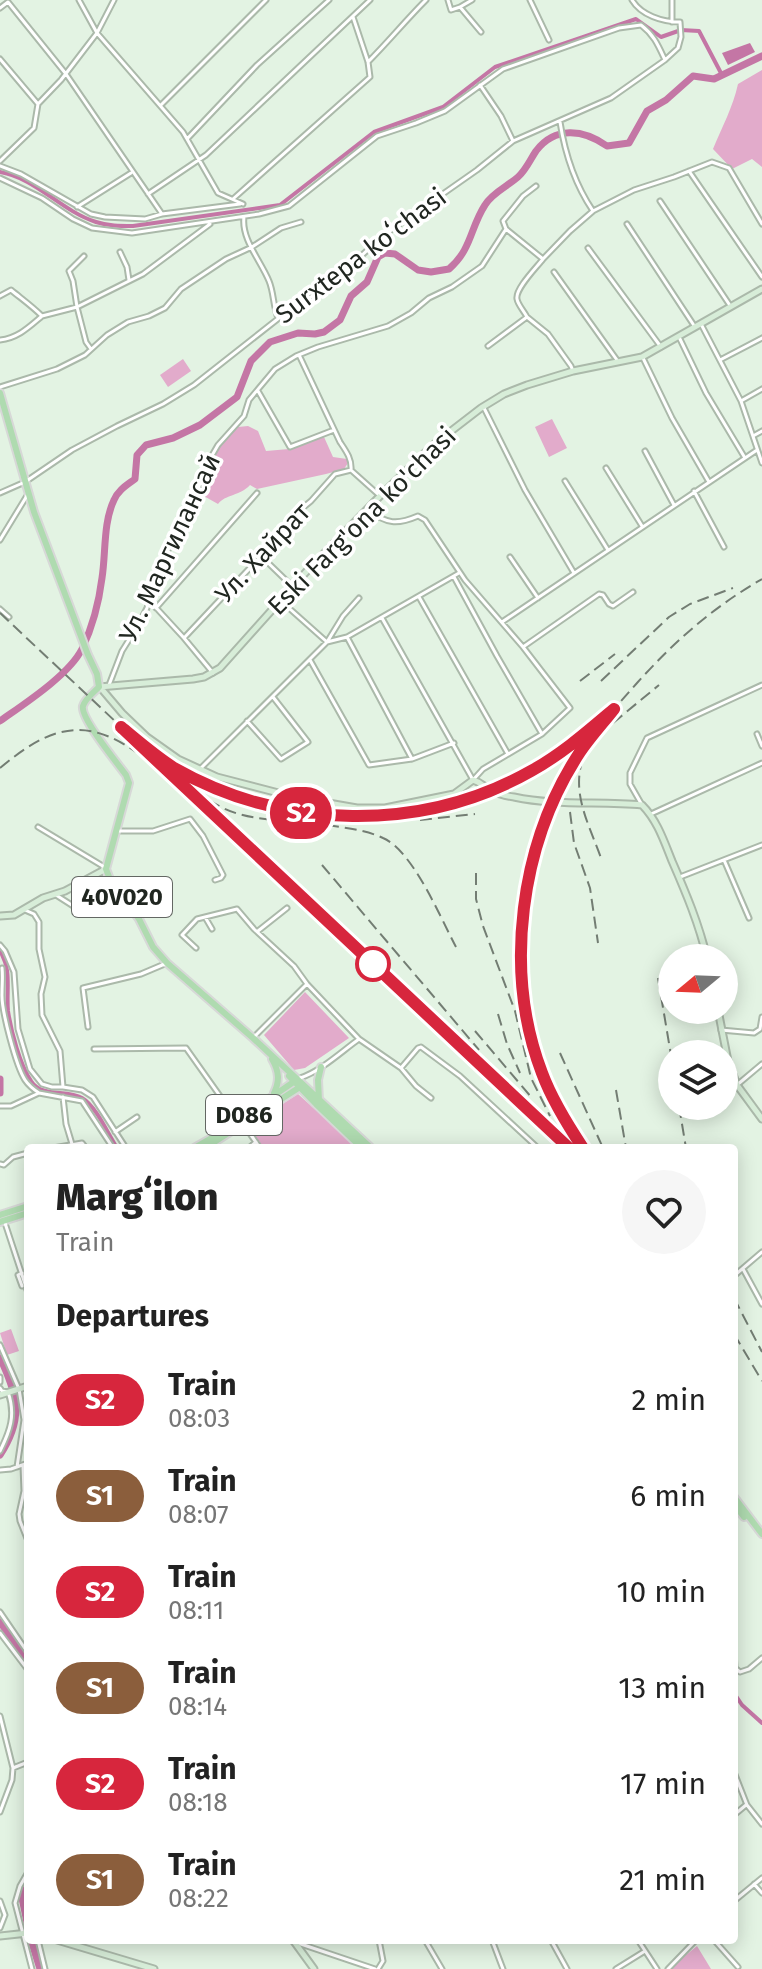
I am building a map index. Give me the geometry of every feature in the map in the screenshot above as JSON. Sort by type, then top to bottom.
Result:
[{"type":"main road","points":[[0,390],[28,494],[97,674],[99,687]]},
{"type":"main road","name":"40V020","points":[[99,687],[82,709],[129,783],[106,869],[111,882],[139,919],[153,947],[167,963],[268,1052],[358,1144]]},
{"type":"main road","points":[[268,1052],[278,1070],[271,1098]]},
{"type":"main road","points":[[319,1101],[321,1067]]},
{"type":"main road","name":"40V020","points":[[299,1083],[367,1144]]},
{"type":"main road","name":"D086","points":[[211,1144],[299,1083]]},
{"type":"main road","name":"D086","points":[[201,1144],[299,1083]]},
{"type":"main road","points":[[1,1219],[24,1208]]},
{"type":"main road","points":[[1,1219],[24,1214]]},
{"type":"main road","points":[[738,1502],[762,1534]]},
{"type":"main road","points":[[738,1509],[762,1540]]},
{"type":"street","points":[[79,0],[97,33],[187,139],[218,193],[243,204],[145,219],[91,214],[0,164],[34,128],[38,104],[97,33],[114,0]]},
{"type":"street","points":[[160,106],[266,0]]},
{"type":"street","points":[[187,139],[257,65],[329,0]]},
{"type":"street","points":[[148,194],[199,161],[370,0]]},
{"type":"street","points":[[368,62],[426,0]]},
{"type":"street","points":[[448,0],[451,10],[472,0]]},
{"type":"street","points":[[531,0],[549,40]]},
{"type":"street","points":[[632,0],[638,10],[672,22],[672,0]]},
{"type":"street","points":[[0,8],[8,2],[66,74],[162,214]]},
{"type":"street","points":[[460,7],[481,32]]},
{"type":"street","points":[[233,199],[370,77],[353,17]]},
{"type":"street","name":"Surxtepa koʻchasi","points":[[0,493],[25,482],[72,450],[194,385],[279,318],[335,281],[380,238],[513,141],[611,98],[678,48],[680,25],[672,22]]},
{"type":"street","points":[[0,178],[42,198],[92,228],[132,233],[244,217],[289,206],[377,136],[445,111],[503,69],[619,28],[641,25],[656,39],[665,60]]},
{"type":"street","points":[[0,59],[38,104]]},
{"type":"street","points":[[480,85],[513,141]]},
{"type":"street","points":[[560,121],[565,152],[593,211]]},
{"type":"street","points":[[573,371],[548,334],[527,317],[516,295],[543,259],[593,211],[634,190],[712,162],[729,168],[762,224]]},
{"type":"street","points":[[689,171],[762,277]]},
{"type":"street","points":[[77,207],[133,172]]},
{"type":"street","name":"Ул. Маргилансай","points":[[109,685],[122,651],[149,600],[171,543],[195,502],[203,471],[218,445],[244,416],[249,400],[275,369],[334,341],[388,326],[482,266],[506,229],[503,221],[523,196],[536,186]]},
{"type":"street","points":[[660,201],[731,307]]},
{"type":"street","points":[[244,217],[252,247],[270,283],[279,318]]},
{"type":"street","points":[[0,340],[11,339],[24,332],[42,316],[77,307],[143,274],[213,221]]},
{"type":"street","points":[[0,390],[85,355],[107,335],[128,322],[165,308],[181,289],[226,259],[281,228],[301,222]]},
{"type":"street","points":[[627,224],[720,360],[741,401],[762,463]]},
{"type":"street","points":[[506,229],[543,259]]},
{"type":"street","points":[[588,248],[661,347]]},
{"type":"street","points":[[120,252],[129,280]]},
{"type":"street","points":[[84,256],[69,271],[86,342],[91,349]]},
{"type":"street","points":[[554,272],[619,363]]},
{"type":"street","name":"Eski Farg'ona ko'chasi","points":[[213,673],[380,496],[433,445],[484,406],[527,385],[573,371],[642,357],[762,289]]},
{"type":"street","points":[[0,296],[11,290],[42,316]]},
{"type":"street","points":[[488,346],[527,317]]},
{"type":"street","points":[[679,337],[706,393],[745,458]]},
{"type":"street","points":[[720,360],[762,338]]},
{"type":"street","points":[[299,355],[348,454],[351,470],[380,496]]},
{"type":"street","points":[[642,357],[709,482]]},
{"type":"street","points":[[741,401],[762,389]]},
{"type":"street","points":[[258,390],[290,447],[334,430]]},
{"type":"street","points":[[484,406],[525,490],[574,573]]},
{"type":"street","points":[[753,436],[762,431]]},
{"type":"street","points":[[501,622],[757,450]]},
{"type":"street","points":[[645,451],[674,505]]},
{"type":"street","points":[[606,468],[642,526]]},
{"type":"street","name":"Ул. Хайрат","points":[[184,638],[261,556],[294,515],[335,474],[351,470]]},
{"type":"street","points":[[565,481],[608,550]]},
{"type":"street","points":[[694,491],[724,547]]},
{"type":"street","name":"Ул. Хайрат","points":[[156,608],[257,493]]},
{"type":"street","points":[[0,540],[28,494]]},
{"type":"street","points":[[99,687],[147,737],[178,759],[233,782],[357,808],[385,808],[454,794],[483,769],[542,734],[570,708],[460,572],[425,520],[418,516],[400,523],[392,522],[367,510]]},
{"type":"street","points":[[261,556],[293,587]]},
{"type":"street","points":[[510,557],[538,598]]},
{"type":"street","points":[[327,642],[359,631],[460,572]]},
{"type":"street","points":[[453,576],[542,734]]},
{"type":"street","points":[[523,647],[599,594],[611,606],[633,592]]},
{"type":"street","points":[[419,596],[508,754]]},
{"type":"street","points":[[200,769],[327,642],[359,598]]},
{"type":"street","points":[[99,687],[193,679],[213,673],[149,600]]},
{"type":"street","points":[[281,601],[327,642]]},
{"type":"street","points":[[0,609],[9,617]]},
{"type":"street","points":[[382,618],[473,780],[511,797],[538,801],[642,805]]},
{"type":"street","points":[[347,637],[412,759]]},
{"type":"street","points":[[310,660],[368,764],[412,759],[454,743]]},
{"type":"street","points":[[703,944],[694,913],[651,814],[630,784],[630,773],[647,738],[762,685]]},
{"type":"street","points":[[247,721],[281,759],[308,742],[273,697]]},
{"type":"street","points":[[757,734],[762,746]]},
{"type":"street","points":[[651,814],[762,763]]},
{"type":"street","points":[[116,831],[153,831],[190,819],[203,836],[223,875],[215,880]]},
{"type":"street","points":[[38,827],[106,869]]},
{"type":"street","points":[[679,877],[761,846],[762,853]]},
{"type":"street","points":[[724,860],[749,918]]},
{"type":"street","points":[[0,916],[8,917],[25,910],[43,898],[56,895],[106,869]]},
{"type":"street","points":[[56,895],[81,911]]},
{"type":"street","points":[[258,931],[287,908]]},
{"type":"street","points":[[196,948],[182,935],[194,921],[237,909],[294,966],[359,1039],[401,1068],[431,1098]]},
{"type":"street","points":[[25,910],[34,914],[39,922],[45,977],[41,994],[42,1015],[60,1051],[63,1087]]},
{"type":"street","points":[[205,917],[212,929]]},
{"type":"street","points":[[0,945],[14,972],[18,1029],[30,1069],[46,1086],[82,1090],[93,1097],[123,1144]]},
{"type":"street","points":[[88,1027],[83,988],[141,974],[167,963]]},
{"type":"street","points":[[2,968],[2,997],[15,1058],[25,1080],[39,1093],[82,1101],[110,1144]]},
{"type":"street","points":[[253,1038],[307,984]]},
{"type":"street","points":[[721,1030],[754,1033],[760,1029],[762,1017]]},
{"type":"street","points":[[720,1024],[723,1040]]},
{"type":"street","points":[[299,1083],[359,1039]]},
{"type":"street","points":[[401,1068],[421,1047],[460,1076],[534,1144]]},
{"type":"street","points":[[94,1049],[186,1048],[244,1120],[256,1142],[254,1144]]},
{"type":"street","points":[[738,1084],[762,1064]]},
{"type":"street","points":[[299,1083],[308,1075]]},
{"type":"street","points":[[738,1086],[762,1119]]},
{"type":"street","points":[[0,1106],[11,1106],[39,1093]]},
{"type":"street","points":[[63,1097],[72,1144],[84,1144]]},
{"type":"street","points":[[115,1132],[137,1117]]},
{"type":"street","points":[[0,1164],[4,1165],[13,1157],[24,1154]]},
{"type":"street","points":[[1,1219],[24,1283]]},
{"type":"street","points":[[738,1273],[762,1252]]},
{"type":"street","points":[[16,1268],[20,1274]]},
{"type":"street","points":[[743,1269],[762,1304]]},
{"type":"street","points":[[0,1345],[19,1389],[24,1420],[17,1467]]},
{"type":"street","points":[[0,1395],[24,1387]]},
{"type":"street","points":[[0,1388],[8,1392]]},
{"type":"street","points":[[0,1451],[12,1424],[8,1392]]},
{"type":"street","points":[[0,1470],[24,1464]]},
{"type":"street","points":[[24,1491],[19,1514],[24,1531]]},
{"type":"street","points":[[0,1612],[24,1647]]},
{"type":"street","points":[[0,1633],[24,1665]]},
{"type":"street","points":[[738,1670],[749,1669],[762,1658]]},
{"type":"street","points":[[0,1716],[13,1768],[12,1780],[0,1812]]},
{"type":"street","points":[[13,1768],[24,1764]]},
{"type":"street","points":[[738,1786],[747,1805],[762,1824]]},
{"type":"street","points":[[738,1812],[747,1805]]},
{"type":"street","points":[[757,1817],[762,1813]]},
{"type":"street","points":[[738,1898],[762,1878]]},
{"type":"street","points":[[24,1880],[15,1897],[24,1926]]},
{"type":"street","points":[[754,1884],[762,1893]]},
{"type":"street","points":[[0,1901],[5,1915],[0,1928]]},
{"type":"street","points":[[0,1936],[24,1933]]},
{"type":"street","points":[[28,1944],[32,1969]]},
{"type":"street","points":[[39,1944],[45,1969]]},
{"type":"street","points":[[70,1944],[154,1969]]},
{"type":"street","points":[[294,1944],[314,1969]]},
{"type":"street","points":[[301,1944],[376,1969],[383,1961],[380,1944]]},
{"type":"street","points":[[427,1944],[442,1969]]},
{"type":"street","points":[[494,1944],[503,1969]]},
{"type":"street","points":[[553,1944],[567,1969]]},
{"type":"street","points":[[641,1944],[657,1969]]},
{"type":"street","points":[[668,1969],[692,1944]]},
{"type":"street","points":[[718,1944],[738,1967]]},
{"type":"street","points":[[616,1969],[645,1951]]},
{"type":"shaded area","points":[[750,43],[755,52],[728,65],[722,53]]},
{"type":"shaded area","points":[[762,70],[762,167],[752,159],[732,169],[713,149],[738,84]]},
{"type":"shaded area","points":[[183,359],[191,371],[168,387],[160,375]]},
{"type":"shaded area","points":[[552,419],[567,448],[549,457],[535,427]]},
{"type":"shaded area","points":[[248,426],[258,431],[266,451],[289,449],[324,437],[333,457],[347,459],[348,463],[344,469],[326,474],[257,489],[250,485],[218,504],[202,495],[204,473],[218,448],[238,427]]},
{"type":"shaded area","points":[[305,992],[349,1038],[305,1068],[294,1070],[264,1035]]},
{"type":"shaded area","points":[[298,1094],[354,1144],[261,1144],[248,1126]]},
{"type":"shaded area","points":[[11,1329],[19,1351],[7,1355],[0,1333]]},
{"type":"shaded area","points":[[697,1946],[711,1969],[669,1969]]},
{"type":"waterway","points":[[0,172],[25,181],[83,217],[105,224],[133,226],[280,205],[374,132],[443,107],[495,67],[636,19],[661,37],[681,30],[699,31],[722,75]]},
{"type":"waterway","points":[[0,721],[57,679],[82,649],[99,596],[110,509],[118,493],[135,479],[137,455],[146,445],[173,438],[200,425],[237,397],[251,361],[270,342],[298,333],[324,332],[340,320],[351,296],[367,282],[378,257],[385,253],[395,254],[418,270],[431,272],[449,269],[467,246],[488,201],[521,174],[536,151],[552,137],[570,133],[588,136],[607,146],[629,143],[647,111],[666,100],[693,76],[714,79],[762,56]]},
{"type":"waterway","points":[[0,951],[7,973],[11,1028],[31,1081],[41,1090],[82,1098],[97,1114],[115,1144]]},
{"type":"waterway","points":[[0,1079],[0,1093]]},
{"type":"waterway","points":[[0,1358],[16,1407],[13,1430],[0,1455]]},
{"type":"waterway","points":[[0,1622],[24,1656]]},
{"type":"waterway","points":[[738,1699],[762,1723]]},
{"type":"waterway","points":[[24,1894],[24,1908]]},
{"type":"waterway","points":[[32,1944],[40,1969]]},
{"type":"railway","points":[[581,1144],[542,1074],[530,1034],[523,993],[521,951],[524,909],[543,827],[579,753],[614,709],[680,639],[762,579]]},
{"type":"railway","points":[[601,681],[669,617],[690,604],[733,588]]},
{"type":"railway","points":[[0,613],[565,1144]]},
{"type":"railway","points":[[580,681],[615,654]]},
{"type":"railway","points":[[613,723],[659,685]]},
{"type":"railway","points":[[0,768],[33,744],[65,731],[99,733],[136,752]]},
{"type":"railway","points":[[171,766],[202,782],[268,806],[302,813],[378,816],[416,811],[489,790],[556,755],[586,732]]},
{"type":"railway","points":[[583,758],[580,796],[601,858]]},
{"type":"railway","points":[[209,800],[242,815],[301,822]]},
{"type":"railway","points":[[570,812],[574,843],[590,888],[598,943]]},
{"type":"railway","points":[[420,820],[475,814]]},
{"type":"railway","points":[[327,825],[370,833],[394,845],[425,886],[456,947]]},
{"type":"railway","points":[[322,865],[479,1050]]},
{"type":"railway","points":[[476,873],[476,899],[483,926],[515,1011],[531,1078],[550,1116]]},
{"type":"railway","points":[[498,1014],[520,1073]]},
{"type":"railway","points":[[666,1024],[668,1040]]},
{"type":"railway","points":[[475,1031],[532,1098]]},
{"type":"railway","points":[[560,1053],[601,1144]]},
{"type":"railway","points":[[616,1090],[625,1144]]},
{"type":"railway","points":[[681,1120],[685,1144]]},
{"type":"railway","points":[[738,1306],[762,1352]]},
{"type":"railway","points":[[738,1341],[762,1381]]},
{"type":"train","name":"S2","points":[[565,1144],[121,727],[171,766],[245,799],[301,813],[377,816],[449,804],[491,790],[530,772],[553,757],[614,709],[580,752],[553,803],[531,870],[522,933],[524,993],[535,1049],[555,1102],[580,1144]]}]
